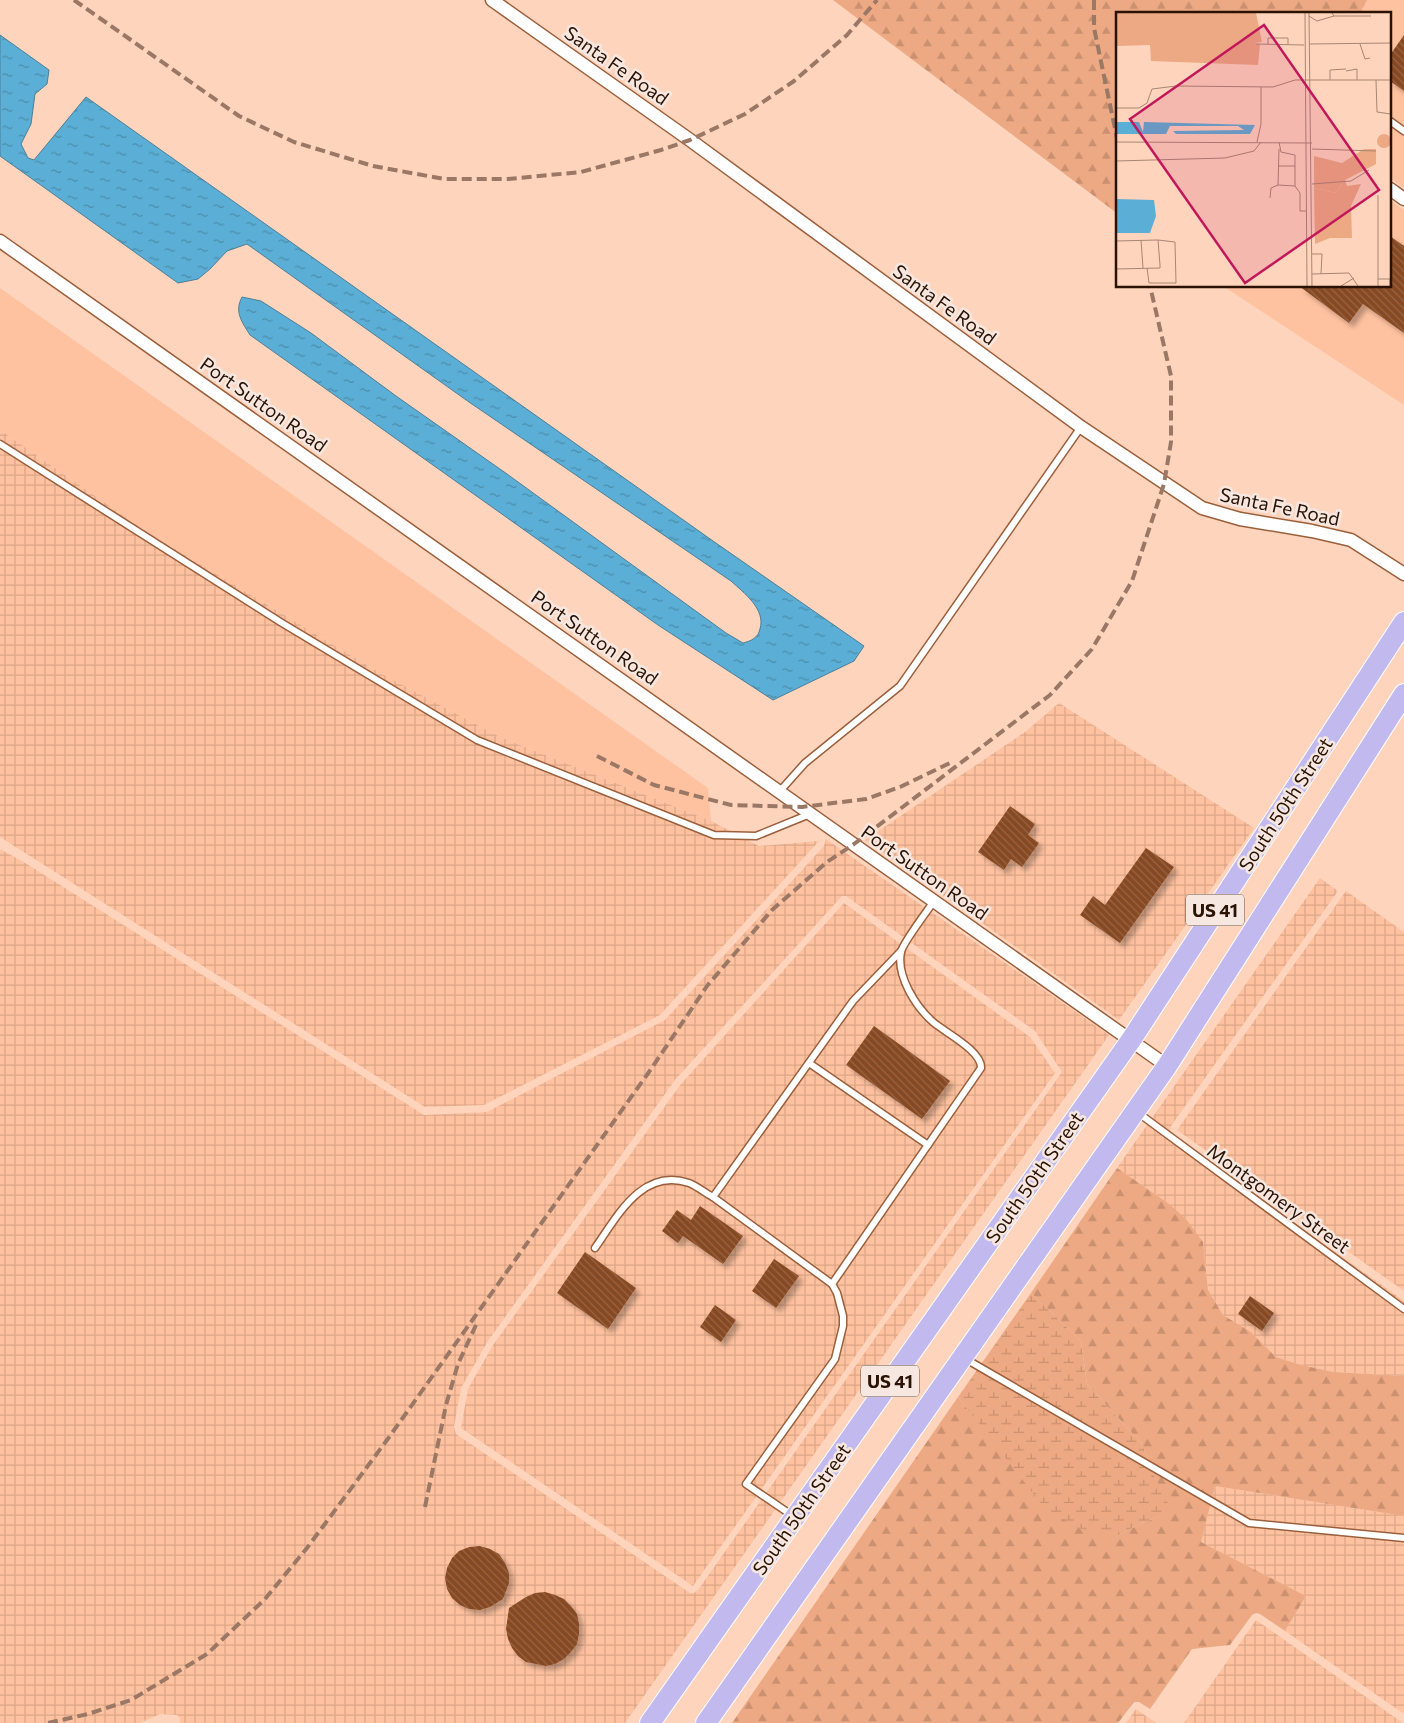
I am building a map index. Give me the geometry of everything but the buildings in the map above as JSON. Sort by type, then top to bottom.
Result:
[{"type":"main road","name":"South 50th Street","points":[[650,1723],[1131,1040],[1404,622]]},
{"type":"main road","name":"US 41","points":[[706,1723],[1167,1066],[1404,694]]},
{"type":"street","name":"Santa Fe Road","points":[[492,0],[690,140],[1081,427],[1202,508],[1240,519],[1352,540],[1404,574]]},
{"type":"street","points":[[1392,190],[1404,199]]},
{"type":"street","name":"Port Sutton Road","points":[[0,241],[1167,1066]]},
{"type":"lane","points":[[1392,123],[1404,131]]},
{"type":"lane","points":[[780,791],[805,763],[900,686],[1081,427]]},
{"type":"lane","points":[[0,444],[282,623],[477,740],[714,835],[756,836],[811,813]]},
{"type":"lane","points":[[713,1197],[853,1001],[901,951],[934,901]]},
{"type":"lane","points":[[832,1284],[978,1074],[981,1064],[975,1054],[932,1021],[912,997],[901,974],[901,951]]},
{"type":"lane","points":[[809,1063],[928,1145]]},
{"type":"lane","name":"Montgomery Street","points":[[1136,1111],[1404,1309]]},
{"type":"lane","points":[[595,1248],[629,1200],[640,1190],[654,1183],[680,1181],[691,1184],[713,1197],[832,1284],[837,1293],[843,1316],[843,1326],[835,1360],[746,1484],[794,1518]]},
{"type":"lane","points":[[962,1358],[1249,1523],[1404,1538]]},
{"type":"shaded area","points":[[1367,0],[1404,0],[1404,188],[1392,179],[1392,12],[1361,12]]},
{"type":"shaded area","points":[[1392,201],[1404,210],[1404,405],[1226,288],[1392,288]]},
{"type":"shaded area","points":[[0,288],[708,788],[711,821],[500,737],[380,673],[147,532],[0,430]]},
{"type":"shaded area","points":[[0,430],[147,532],[380,673],[500,737],[711,821],[759,846],[819,841],[660,1015],[484,1105],[425,1107],[0,837]]},
{"type":"shaded area","points":[[1059,703],[1254,828],[1119,1020],[865,840],[1025,732]]},
{"type":"shaded area","points":[[826,839],[1109,1035],[625,1723],[180,1723],[180,1718],[177,1715],[160,1714],[140,1723],[0,1723],[0,849],[27,864],[424,1115],[487,1112],[665,1020],[824,846]],"holes":[[[842,896],[846,896],[1035,1031],[1062,1072],[698,1590],[690,1593],[456,1434],[454,1427],[461,1388],[488,1341],[675,1080]]]},
{"type":"shaded area","points":[[1320,878],[1338,891],[1171,1126],[1170,1131],[1172,1136],[1404,1301],[1404,1376],[1334,1372],[1276,1357],[1251,1332],[1223,1315],[1208,1290],[1203,1242],[1168,1203],[1117,1168]]},
{"type":"shaded area","points":[[1346,891],[1404,932],[1404,1291],[1177,1130]]},
{"type":"shaded area","points":[[844,903],[1030,1037],[1055,1073],[693,1586],[461,1428],[468,1389],[493,1345],[681,1084]]},
{"type":"shaded area","points":[[1215,1486],[1404,1516],[1404,1714],[1285,1631],[1306,1596],[1201,1542]]},
{"type":"shaded area","points":[[1256,1620],[1403,1723],[1184,1723]]},
{"type":"shaded area","points":[[1136,1709],[1156,1723],[1126,1723]]},
{"type":"green space","points":[[833,0],[1367,0],[1361,12],[1116,12],[1116,212]]},
{"type":"green space","points":[[1117,1168],[1168,1203],[1186,1219],[1203,1242],[1208,1290],[1223,1315],[1251,1332],[1276,1357],[1334,1372],[1404,1376],[1404,1516],[1215,1486],[1201,1542],[1306,1596],[1285,1631],[1256,1613],[1252,1615],[1230,1645],[1192,1649],[1150,1709],[1139,1702],[1134,1702],[1118,1723],[732,1723],[958,1397],[989,1436],[1113,1538],[1142,1523],[1171,1512],[1142,1444],[1087,1384],[1081,1341],[1031,1293]]},
{"type":"green space","points":[[1031,1293],[1081,1341],[1087,1384],[1142,1444],[1153,1473],[1172,1512],[1142,1523],[1113,1538],[1079,1528],[1046,1510],[958,1397]]},
{"type":"water","points":[[0,35],[49,70],[47,84],[35,94],[31,124],[21,144],[28,158],[34,160],[86,97],[864,646],[854,661],[773,700],[658,625],[250,335],[239,312],[242,297],[261,301],[311,333],[726,633],[743,643],[758,635],[761,622],[760,615],[753,602],[731,581],[469,402],[247,244],[227,251],[198,279],[178,283],[0,156]]},
{"type":"railway","points":[[74,0],[239,116],[294,142],[373,166],[444,179],[508,179],[581,172],[690,140],[745,114],[794,81],[847,35],[877,0]]},
{"type":"railway","points":[[1094,0],[1094,28],[1116,133]]},
{"type":"railway","points":[[48,1723],[88,1714],[131,1700],[207,1654],[265,1599],[307,1548],[387,1440],[649,1072],[707,986],[772,910],[827,862],[854,844],[1050,695],[1092,649],[1132,581],[1164,484],[1171,442],[1171,376],[1150,288]]},
{"type":"railway","points":[[597,756],[654,785],[731,805],[802,807],[866,799],[900,787],[954,761]]},
{"type":"railway","points":[[425,1507],[446,1405],[458,1364],[476,1325]]}]
